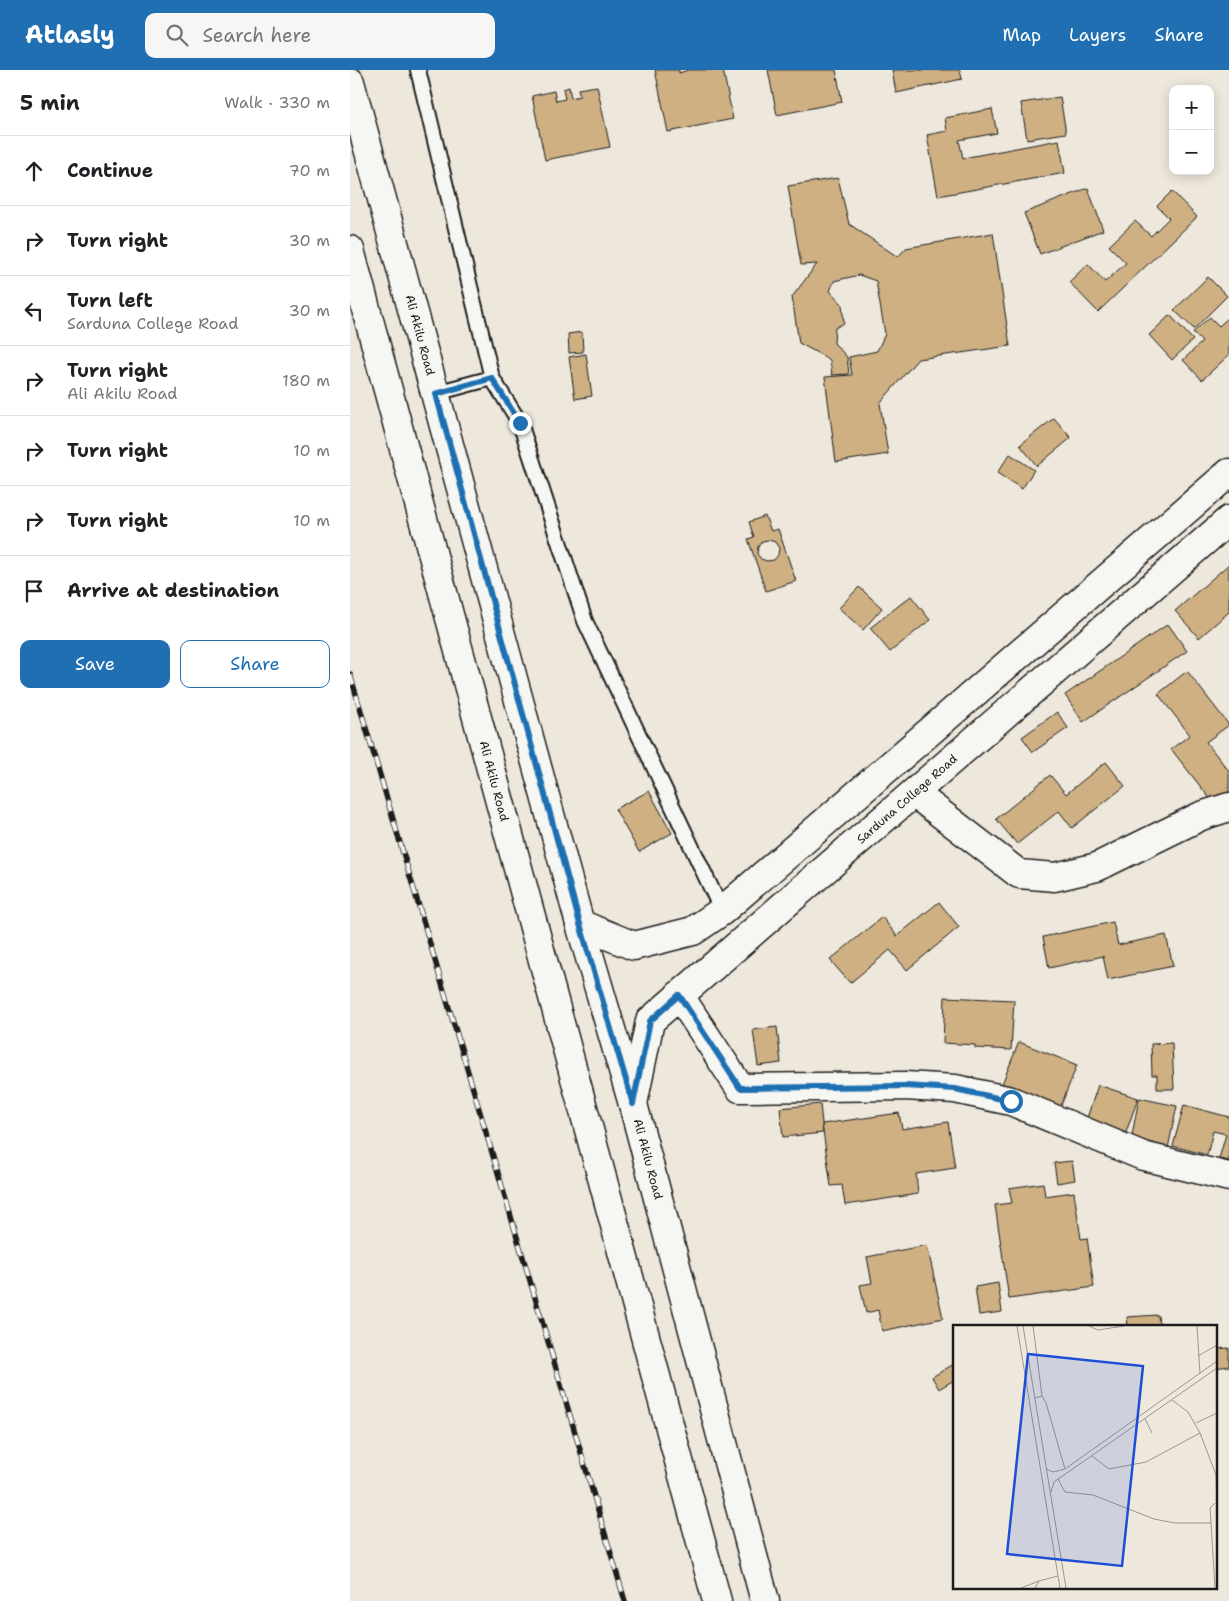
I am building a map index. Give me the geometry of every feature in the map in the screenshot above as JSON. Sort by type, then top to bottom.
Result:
[{"type":"main road","name":"Ali Akilu Road","points":[[350,82],[580,924],[633,1104],[765,1601]]},
{"type":"main road","name":"Ali Akilu Road","points":[[350,250],[717,1601]]},
{"type":"main road","points":[[580,924],[634,946],[693,931],[722,911],[1229,474]]},
{"type":"main road","name":"Sarduna College Road","points":[[633,1104],[650,1021],[1229,520]]},
{"type":"main road","points":[[914,793],[1019,874],[1055,877],[1097,867],[1201,816],[1229,807]]},
{"type":"main road","points":[[679,995],[740,1088],[905,1086],[955,1089],[1011,1101],[1143,1156],[1229,1177]]},
{"type":"lane","points":[[418,70],[492,378],[520,423],[585,621],[722,911]]},
{"type":"lane","points":[[436,394],[492,378]]},
{"type":"building","points":[[655,70],[679,70],[679,73],[688,70],[723,70],[733,119],[668,132]]},
{"type":"building","points":[[768,70],[836,70],[842,102],[777,115]]},
{"type":"building","points":[[892,70],[960,70],[962,79],[896,93]]},
{"type":"building","points":[[597,86],[610,147],[545,160],[532,96],[554,91],[556,101],[565,99],[563,89],[569,87],[571,98],[580,96],[578,89]]},
{"type":"building","points":[[1060,97],[1066,133],[1027,139],[1021,103]]},
{"type":"building","points":[[992,109],[997,133],[959,140],[963,158],[1059,140],[1065,173],[938,196],[927,135],[947,131],[945,118]]},
{"type":"building","points":[[838,178],[849,224],[898,257],[906,248],[993,233],[1010,346],[918,359],[880,403],[888,454],[836,462],[825,377],[852,375],[849,357],[877,351],[885,334],[876,281],[859,275],[834,281],[830,291],[842,304],[844,323],[835,328],[834,343],[847,357],[849,374],[832,375],[830,360],[799,343],[792,297],[817,264],[801,265],[788,186]]},
{"type":"building","points":[[1088,188],[1103,230],[1040,254],[1024,213]]},
{"type":"building","points":[[1172,191],[1197,217],[1098,312],[1069,282],[1088,264],[1105,282],[1126,263],[1109,246],[1135,221],[1151,236],[1169,218],[1157,206]]},
{"type":"building","points":[[1208,277],[1227,296],[1194,329],[1174,310]]},
{"type":"building","points":[[1170,315],[1193,340],[1172,360],[1149,335]]},
{"type":"building","points":[[1210,317],[1219,326],[1229,317],[1229,355],[1202,380],[1183,360],[1202,342],[1193,332]]},
{"type":"building","points":[[582,332],[583,352],[569,353],[568,334]]},
{"type":"building","points":[[586,354],[592,396],[575,399],[569,357]]},
{"type":"building","points":[[1054,418],[1071,438],[1037,466],[1020,445]]},
{"type":"building","points":[[1010,454],[1034,470],[1022,489],[997,473]]},
{"type":"building","points":[[765,516],[771,531],[778,529],[796,581],[766,591],[748,539],[754,537],[749,522]],"holes":[[[769,540],[775,542],[779,548],[778,555],[774,560],[767,561],[761,559],[757,554],[758,547],[762,541]]]},
{"type":"building","points":[[1229,564],[1229,612],[1199,638],[1175,611]]},
{"type":"building","points":[[859,587],[882,608],[863,630],[839,608]]},
{"type":"building","points":[[911,596],[930,620],[890,652],[870,628]]},
{"type":"building","points":[[1168,624],[1187,651],[1083,722],[1065,695]]},
{"type":"building","points":[[1187,671],[1229,725],[1206,742],[1229,771],[1229,794],[1215,805],[1171,749],[1190,735],[1158,694]]},
{"type":"building","points":[[1057,712],[1068,728],[1033,752],[1022,737]]},
{"type":"building","points":[[1106,762],[1125,786],[1072,828],[1059,811],[1017,844],[996,819],[1050,775],[1066,794]]},
{"type":"building","points":[[649,791],[672,833],[639,852],[615,809]]},
{"type":"building","points":[[939,902],[959,927],[907,970],[890,950],[850,983],[830,960],[882,917],[897,936]]},
{"type":"building","points":[[1113,922],[1118,945],[1166,935],[1173,966],[1108,980],[1103,956],[1049,968],[1043,937]]},
{"type":"building","points":[[945,997],[1014,1000],[1011,1050],[975,1048],[975,1045],[943,1043]]},
{"type":"building","points":[[777,1027],[781,1063],[758,1066],[753,1030]]},
{"type":"building","points":[[1019,1042],[1077,1065],[1060,1108],[1002,1084]]},
{"type":"building","points":[[1172,1043],[1174,1089],[1157,1089],[1157,1075],[1152,1075],[1151,1044]]},
{"type":"building","points":[[1098,1085],[1138,1098],[1125,1135],[1086,1121]]},
{"type":"building","points":[[1139,1098],[1177,1106],[1168,1148],[1131,1141]]},
{"type":"building","points":[[820,1104],[823,1133],[783,1137],[780,1108]]},
{"type":"building","points":[[1184,1105],[1229,1117],[1229,1161],[1219,1159],[1226,1134],[1213,1131],[1207,1155],[1173,1146]]},
{"type":"building","points":[[899,1113],[902,1129],[948,1122],[955,1168],[916,1174],[918,1194],[845,1205],[842,1185],[831,1186],[822,1124]]},
{"type":"building","points":[[1072,1161],[1075,1180],[1057,1183],[1054,1163]]},
{"type":"building","points":[[1043,1183],[1045,1196],[1074,1192],[1081,1239],[1087,1238],[1094,1287],[1009,1299],[995,1205],[1012,1203],[1009,1188]]},
{"type":"building","points":[[927,1245],[943,1318],[882,1331],[878,1310],[866,1313],[860,1285],[872,1283],[867,1257]]},
{"type":"building","points":[[998,1283],[1002,1312],[979,1315],[975,1287]]},
{"type":"building","points":[[1158,1315],[1159,1325],[1128,1325],[1127,1317]]},
{"type":"building","points":[[1229,1348],[1229,1366],[1216,1368],[1216,1349]]},
{"type":"building","points":[[953,1365],[953,1381],[939,1389],[932,1377]]},
{"type":"railway","points":[[350,674],[625,1601]]},
{"type":"route","points":[[520,423],[492,378],[436,394],[580,924],[633,1104],[650,1021],[679,995],[740,1088],[905,1086],[955,1089],[1011,1101]]}]
